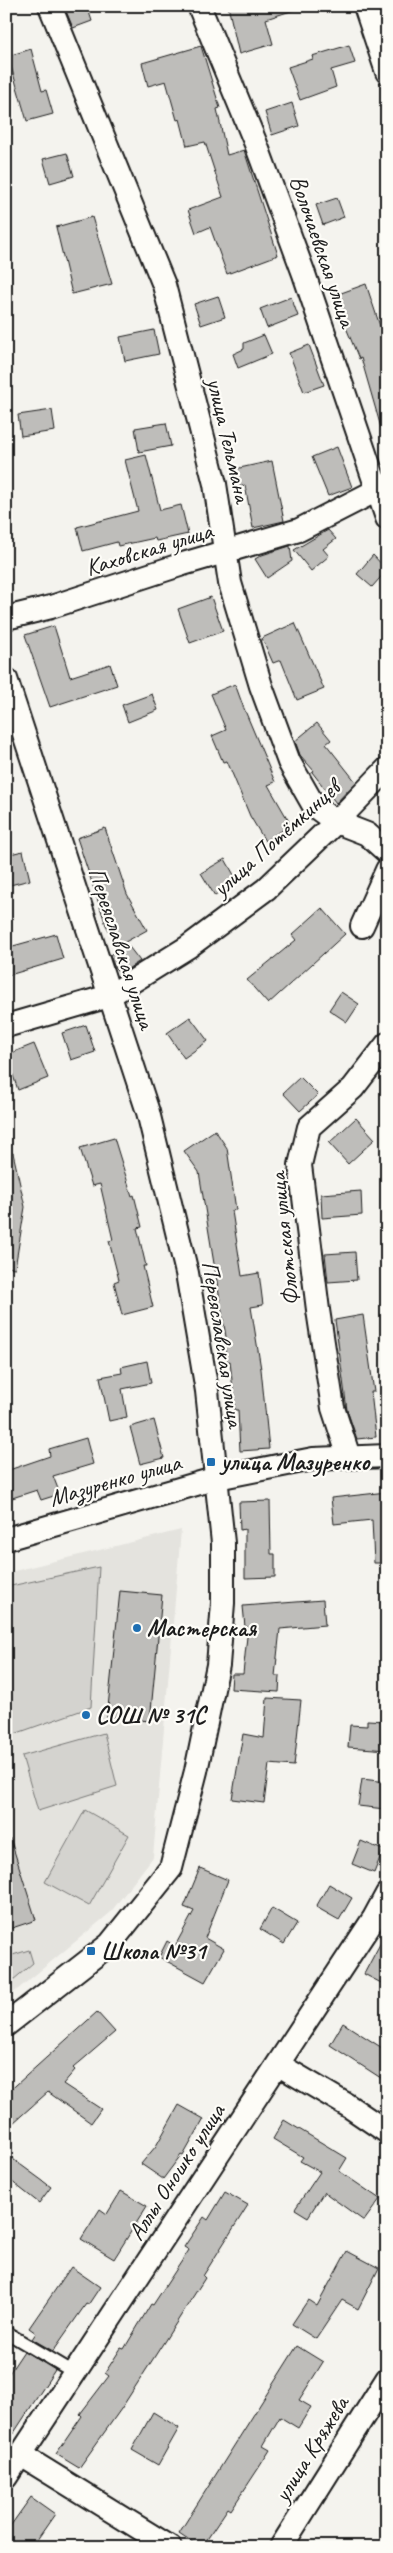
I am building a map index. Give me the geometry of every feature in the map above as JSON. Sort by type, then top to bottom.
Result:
[{"type":"street","name":"улица Тельмана","points":[[50,6],[164,285],[215,484],[230,583],[261,686],[289,762],[314,806],[336,822],[367,834],[387,852]]},
{"type":"street","name":"Волочаевская улица","points":[[199,6],[260,153],[382,488],[387,518]]},
{"type":"street","points":[[365,6],[387,72]]},
{"type":"street","name":"Каховская улица","points":[[6,618],[51,607],[299,530],[382,488]]},
{"type":"street","name":"Переяславская улица","points":[[6,679],[148,1112],[187,1273],[207,1391],[223,1543],[224,1602],[218,1666],[196,1771],[171,1868],[110,1944],[6,2025]]},
{"type":"street","name":"улица Потёмкинцев","points":[[6,1026],[109,996],[188,947],[266,890],[387,769]]},
{"type":"street","points":[[362,926],[387,870]]},
{"type":"street","name":"Флотская улица","points":[[349,1457],[334,1408],[318,1310],[300,1165],[309,1127],[353,1088],[387,1044]]},
{"type":"street","name":"Мазуренко улица","points":[[6,1539],[216,1478],[313,1459],[387,1456]]},
{"type":"street","name":"Аллы Оношко улица","points":[[6,2477],[279,2065],[374,1918],[387,1894]]},
{"type":"street","points":[[279,2065],[347,2105],[387,2132]]},
{"type":"street","name":"улица Кряжева","points":[[280,2547],[387,2379]]},
{"type":"street","points":[[21,2455],[170,2547]]},
{"type":"lane","points":[[6,2338],[9,2334],[75,2373]]},
{"type":"shaded area","name":"СОШ № 31С","points":[[181,1530],[153,1857],[110,1913],[6,1999],[6,1573]]},
{"type":"shaded area","points":[[99,1567],[91,1707],[6,1737],[6,1587]]},
{"type":"shaded area","points":[[104,1733],[117,1786],[38,1811],[22,1756]]},
{"type":"shaded area","points":[[85,1810],[129,1835],[89,1906],[45,1882]]},
{"type":"shaded area","points":[[29,1950],[33,1963],[6,1986],[6,1957]]},
{"type":"building","points":[[64,6],[87,6],[92,21],[73,28]]},
{"type":"building","points":[[228,6],[293,6],[294,10],[266,19],[273,44],[239,54]]},
{"type":"building","points":[[349,45],[355,63],[331,70],[336,87],[300,100],[288,67],[313,59],[312,56]]},
{"type":"building","points":[[201,46],[220,108],[217,109],[227,155],[244,150],[278,255],[227,274],[210,227],[196,233],[188,210],[223,197],[205,142],[187,146],[180,119],[177,120],[166,81],[148,86],[142,63]]},
{"type":"building","points":[[31,49],[42,91],[46,90],[53,114],[27,121],[8,56]]},
{"type":"building","points":[[292,103],[299,126],[272,135],[265,112]]},
{"type":"building","points":[[67,153],[74,176],[50,183],[43,159]]},
{"type":"building","points":[[337,198],[344,217],[323,225],[316,205]]},
{"type":"building","points":[[92,217],[112,284],[72,294],[56,227]]},
{"type":"building","points":[[366,284],[387,347],[387,430],[382,431],[361,358],[359,359],[333,296]]},
{"type":"building","points":[[218,296],[225,317],[201,325],[194,304]]},
{"type":"building","points":[[291,297],[298,316],[267,328],[260,309]]},
{"type":"building","points":[[154,330],[159,354],[125,361],[120,337]]},
{"type":"building","points":[[264,335],[272,354],[238,368],[233,354],[244,349],[244,343]]},
{"type":"building","points":[[309,345],[324,385],[304,392],[289,353]]},
{"type":"building","points":[[52,410],[55,431],[21,436],[18,415]]},
{"type":"building","points":[[166,423],[171,446],[139,452],[135,428]]},
{"type":"building","points":[[337,447],[352,487],[328,496],[312,457]]},
{"type":"building","points":[[146,455],[160,510],[181,505],[188,534],[156,541],[155,538],[118,546],[117,542],[83,551],[77,527],[138,511],[125,460]]},
{"type":"building","points":[[272,461],[284,521],[253,528],[245,485],[239,487],[235,469]]},
{"type":"building","points":[[328,530],[336,539],[323,549],[329,556],[311,571],[294,550]]},
{"type":"building","points":[[290,546],[292,561],[267,578],[255,559]]},
{"type":"building","points":[[373,555],[387,570],[372,587],[357,574]]},
{"type":"building","points":[[211,597],[223,631],[190,643],[178,609]]},
{"type":"building","points":[[295,623],[324,689],[297,700],[281,660],[273,663],[262,638]]},
{"type":"building","points":[[54,626],[70,677],[110,664],[117,685],[50,707],[25,635]]},
{"type":"building","points":[[235,684],[275,782],[268,785],[291,825],[265,841],[250,816],[227,761],[223,762],[212,736],[226,730],[211,694]]},
{"type":"building","points":[[152,694],[158,710],[128,722],[122,705]]},
{"type":"building","points":[[317,723],[331,740],[326,744],[356,782],[336,803],[312,772],[314,771],[300,755],[295,741]]},
{"type":"building","points":[[105,828],[127,894],[147,930],[118,946],[106,925],[77,838]]},
{"type":"building","points":[[23,851],[30,880],[6,886],[6,855]]},
{"type":"building","points":[[225,859],[238,882],[215,896],[201,873]]},
{"type":"building","points":[[322,908],[345,934],[268,1004],[247,980],[296,940],[292,935]]},
{"type":"building","points":[[56,934],[63,959],[6,976],[6,948]]},
{"type":"building","points":[[126,943],[140,961],[120,974],[114,966],[110,955]]},
{"type":"building","points":[[341,992],[359,1004],[347,1022],[329,1010]]},
{"type":"building","points":[[190,1017],[208,1041],[184,1058],[167,1033]]},
{"type":"building","points":[[86,1025],[95,1052],[71,1060],[62,1033]]},
{"type":"building","points":[[34,1044],[48,1078],[18,1090],[6,1055]]},
{"type":"building","points":[[300,1077],[318,1095],[300,1111],[283,1093]]},
{"type":"building","points":[[356,1118],[375,1139],[348,1164],[329,1143]]},
{"type":"building","points":[[215,1130],[227,1148],[236,1210],[232,1211],[242,1276],[259,1273],[263,1305],[251,1307],[261,1369],[269,1449],[240,1451],[238,1410],[235,1410],[230,1361],[227,1362],[223,1338],[226,1337],[199,1172],[184,1151]]},
{"type":"building","points":[[114,1138],[132,1196],[134,1195],[142,1227],[137,1228],[146,1266],[143,1266],[153,1307],[122,1315],[114,1282],[119,1280],[109,1241],[113,1240],[100,1184],[92,1186],[80,1148]]},
{"type":"building","points":[[6,1153],[13,1153],[25,1207],[15,1268],[6,1267]]},
{"type":"building","points":[[361,1191],[362,1215],[322,1218],[321,1194]]},
{"type":"building","points":[[355,1252],[357,1280],[328,1282],[325,1254]]},
{"type":"building","points":[[363,1315],[374,1392],[371,1392],[376,1437],[357,1439],[347,1410],[335,1320]]},
{"type":"building","points":[[147,1361],[151,1383],[122,1389],[127,1417],[109,1421],[100,1377],[122,1373],[121,1367]]},
{"type":"building","points":[[154,1420],[164,1458],[140,1464],[130,1427]]},
{"type":"building","points":[[86,1438],[93,1464],[53,1476],[60,1494],[41,1500],[37,1490],[6,1500],[6,1471],[50,1456],[49,1449]]},
{"type":"building","points":[[387,1492],[387,1563],[374,1563],[372,1520],[334,1524],[331,1498]]},
{"type":"building","points":[[270,1501],[271,1554],[275,1554],[275,1577],[245,1578],[245,1529],[240,1530],[239,1502]]},
{"type":"building","name":"Мастерская","points":[[120,1591],[162,1595],[150,1721],[107,1717]]},
{"type":"building","points":[[323,1600],[325,1625],[280,1629],[275,1676],[280,1676],[279,1692],[231,1689],[232,1674],[243,1674],[248,1627],[245,1627],[243,1606]]},
{"type":"building","points":[[267,1698],[301,1700],[294,1766],[269,1764],[264,1803],[232,1799],[243,1734],[264,1738]]},
{"type":"building","points":[[367,1720],[387,1721],[387,1750],[348,1747],[350,1725],[367,1726]]},
{"type":"building","points":[[362,1779],[387,1782],[385,1809],[358,1806]]},
{"type":"building","points":[[6,1838],[10,1838],[36,1920],[6,1930]]},
{"type":"building","points":[[361,1841],[383,1850],[374,1873],[352,1864]]},
{"type":"building","points":[[200,1868],[228,1880],[205,1938],[224,1949],[205,1982],[159,1957],[167,1941],[175,1946],[194,1911],[184,1907]]},
{"type":"building","points":[[329,1884],[352,1898],[339,1920],[316,1907]]},
{"type":"building","points":[[272,1908],[297,1923],[284,1944],[260,1929]]},
{"type":"building","points":[[387,1931],[387,1986],[364,1974]]},
{"type":"building","points":[[97,2012],[115,2032],[73,2068],[75,2070],[63,2084],[101,2109],[91,2123],[48,2092],[13,2123],[6,2116],[6,2094]]},
{"type":"building","points":[[343,2023],[387,2051],[387,2082],[330,2045]]},
{"type":"building","points":[[179,2105],[204,2119],[183,2156],[181,2155],[163,2179],[141,2164],[156,2146]]},
{"type":"building","points":[[284,2120],[347,2158],[339,2171],[380,2199],[364,2221],[324,2192],[308,2217],[295,2209],[320,2172],[300,2161],[303,2157],[273,2139]]},
{"type":"building","points":[[6,2154],[51,2187],[39,2203],[6,2177]]},
{"type":"building","points":[[121,2191],[147,2206],[114,2259],[81,2239],[100,2209],[107,2214]]},
{"type":"building","points":[[225,2192],[248,2205],[203,2276],[205,2278],[121,2409],[79,2468],[56,2454],[82,2416],[80,2414],[109,2376],[105,2373],[121,2348],[124,2349],[151,2304],[153,2305],[189,2250],[184,2247],[204,2217],[208,2220]]},
{"type":"building","points":[[347,2251],[379,2268],[358,2309],[342,2300],[316,2339],[292,2324],[308,2300],[317,2306]]},
{"type":"building","points":[[71,2267],[100,2287],[53,2351],[32,2339],[36,2333],[29,2328]]},
{"type":"building","points":[[297,2346],[323,2362],[299,2400],[311,2407],[298,2428],[280,2417],[263,2446],[270,2450],[231,2510],[228,2508],[202,2547],[200,2547],[179,2533]]},
{"type":"building","points":[[24,2351],[55,2370],[6,2445],[6,2378]]},
{"type":"building","points":[[153,2412],[179,2428],[158,2465],[132,2450]]},
{"type":"building","points":[[31,2497],[55,2514],[32,2547],[6,2547],[6,2532]]},
{"type":"place","name":"улица Мазуренко","points":[[211,1462]]},
{"type":"place","name":"Мастерская","points":[[137,1628]]},
{"type":"place","name":"СОШ № 31С","points":[[86,1715]]},
{"type":"place","name":"Школа №31","points":[[91,1951]]}]
